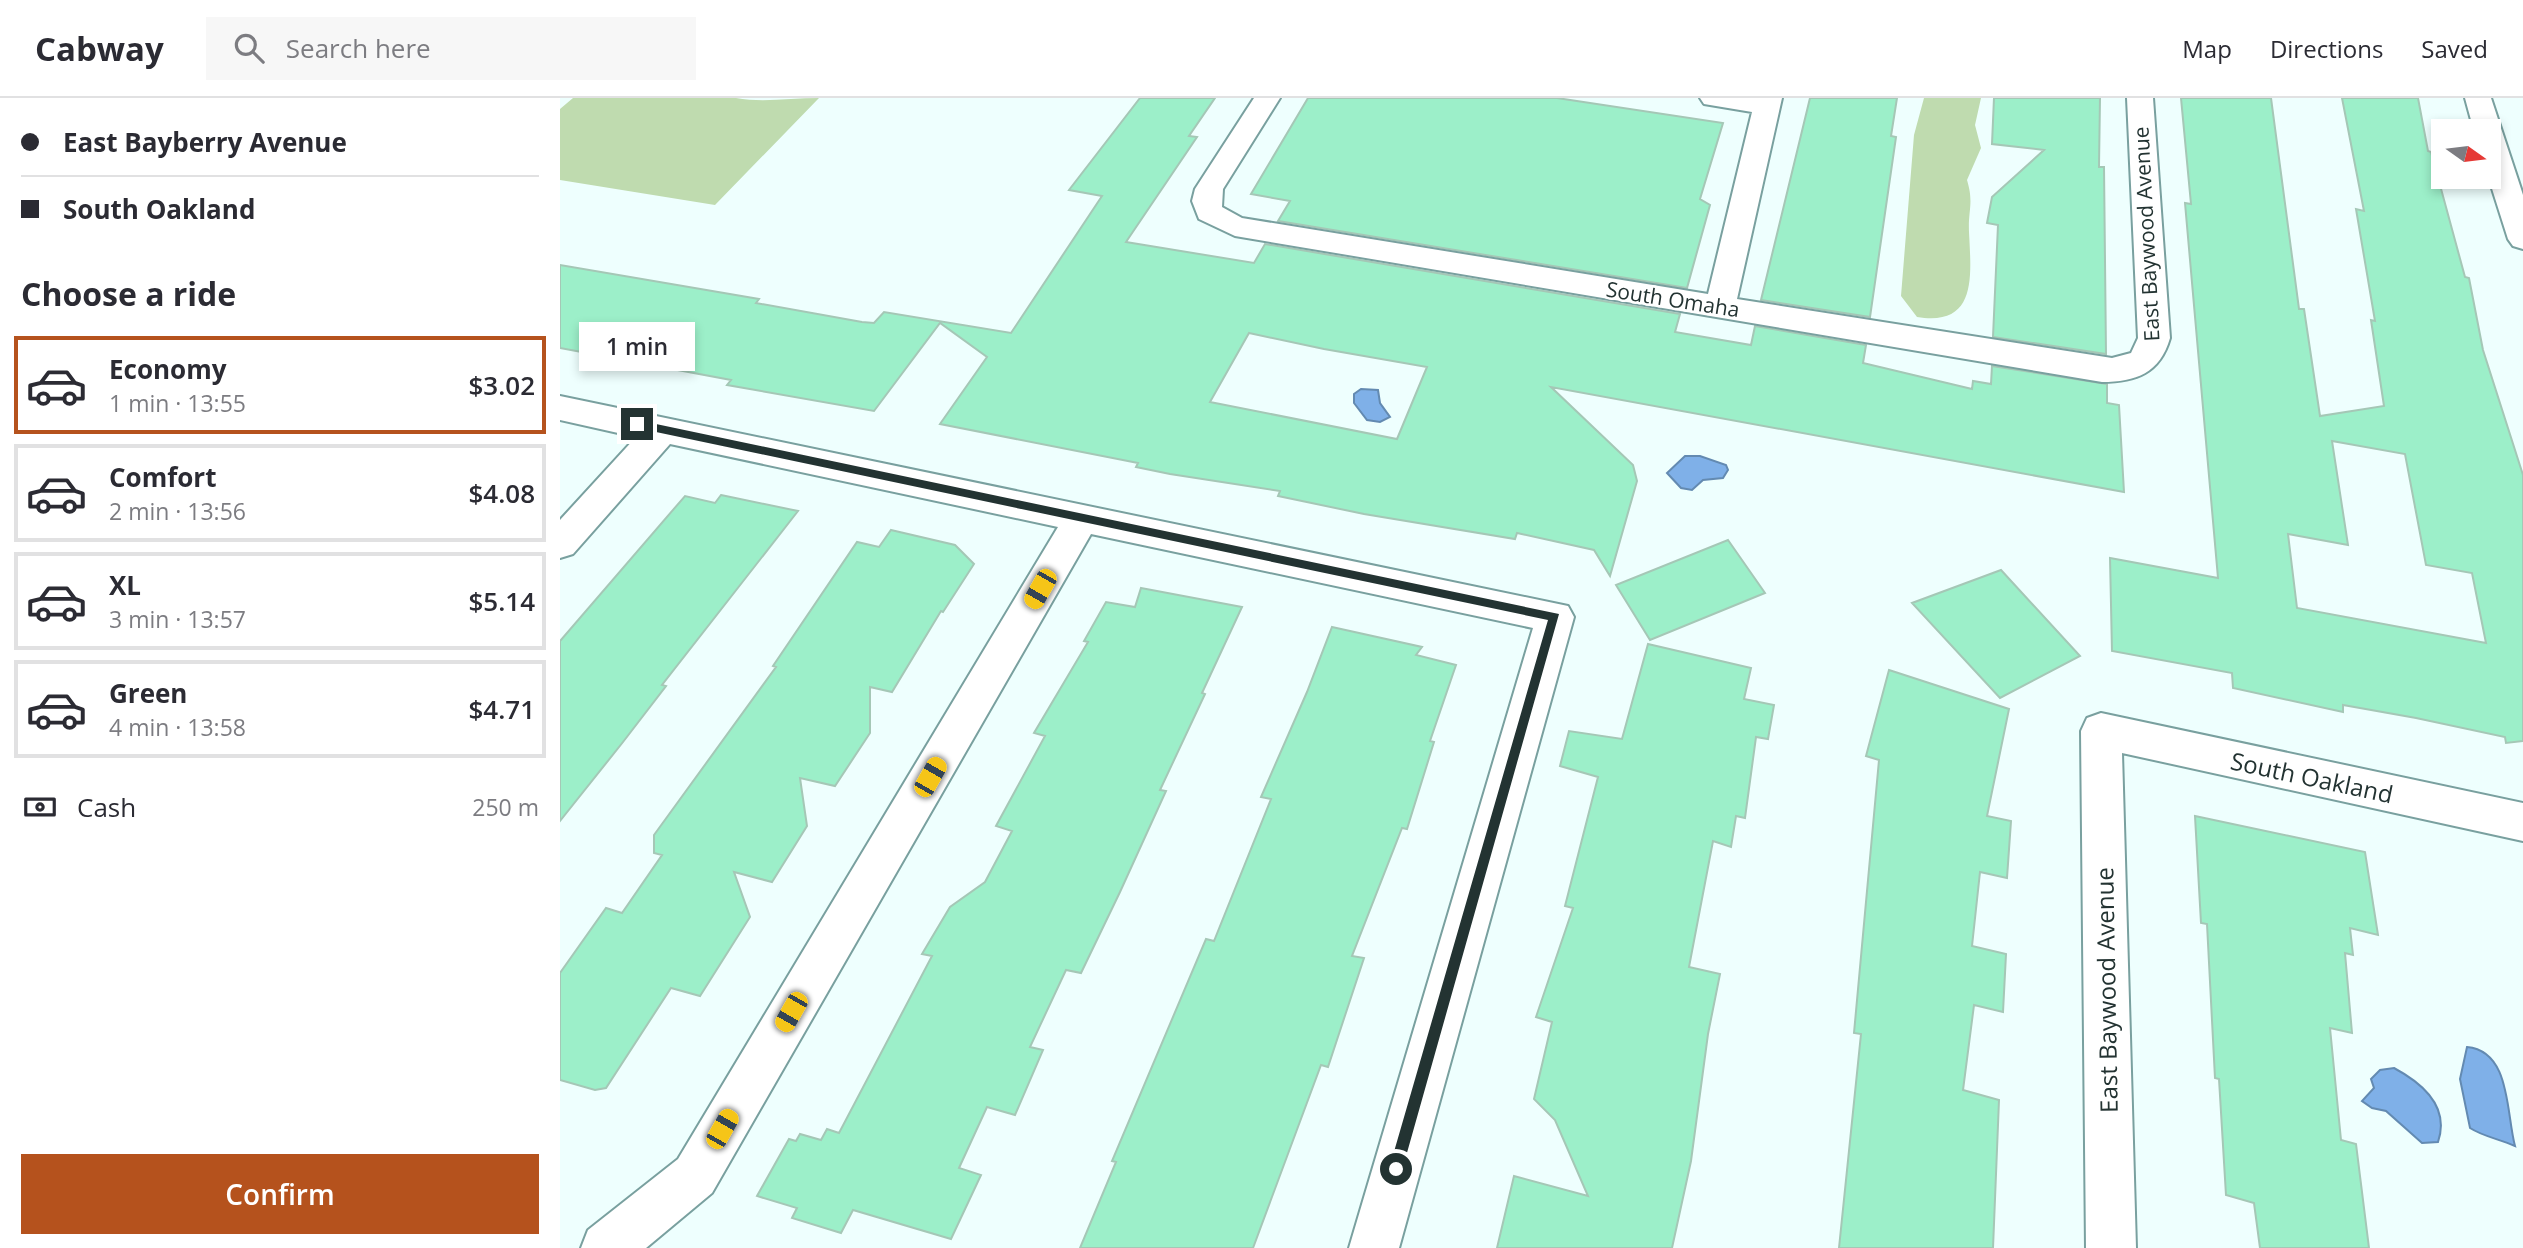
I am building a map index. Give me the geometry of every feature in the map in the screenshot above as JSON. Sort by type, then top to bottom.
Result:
[{"type":"street","name":"South Omaha","points":[[1267,98],[1209,189],[1206,201],[1209,212],[1235,226],[2102,370],[2124,371],[2141,366]]},
{"type":"street","points":[[1713,98],[1768,102],[1720,307]]},
{"type":"street","name":"East Baywood Avenue","points":[[2140,98],[2154,338],[2151,354],[2141,366]]},
{"type":"street","points":[[2478,98],[2484,119]]},
{"type":"street","points":[[2501,171],[2523,239]]},
{"type":"street","points":[[560,408],[1555,617],[1374,1248]]},
{"type":"street","points":[[560,544],[663,429]]},
{"type":"street","points":[[606,1248],[695,1176],[1082,518]]},
{"type":"street","name":"East Baywood Avenue","points":[[2102,732],[2111,1248]]},
{"type":"street","name":"South Oakland","points":[[2102,732],[2523,822]]},
{"type":"green space","points":[[573,98],[819,98],[715,205],[560,180],[560,109]]},
{"type":"green space","points":[[1924,98],[1981,98],[1975,125],[1981,148],[1967,180],[1970,201],[1970,280],[1961,306],[1951,314],[1937,318],[1917,317],[1901,296],[1914,135]]},
{"type":"water","points":[[1361,389],[1378,390],[1380,403],[1390,417],[1380,422],[1367,420],[1354,403],[1354,394]]},
{"type":"water","points":[[1685,456],[1700,456],[1726,465],[1728,470],[1723,478],[1703,480],[1692,490],[1681,488],[1667,473]]},
{"type":"water","points":[[2467,1047],[2481,1051],[2492,1060],[2499,1071],[2515,1146],[2470,1128],[2460,1079]]},
{"type":"water","points":[[2394,1068],[2423,1089],[2437,1107],[2441,1129],[2438,1142],[2422,1143],[2386,1111],[2372,1108],[2362,1101],[2374,1088],[2371,1079],[2380,1070]]},
{"type":"building","points":[[1140,98],[1215,98],[1189,136],[1197,137],[1126,242],[1254,263],[1265,244],[1680,314],[1675,332],[1751,345],[1755,326],[1866,345],[1863,363],[1972,389],[1973,381],[1991,384],[1992,366],[2107,384],[2107,403],[2119,405],[2124,492],[1551,387],[1633,465],[1637,481],[1610,576],[1594,550],[1517,533],[1515,539],[1364,514],[1278,496],[1280,491],[1170,474],[1136,467],[1138,463],[940,424],[987,357],[940,323],[874,411],[727,385],[731,380],[560,348],[560,265],[759,299],[756,303],[862,322],[874,323],[884,312],[1011,333],[1102,196],[1069,190]],"holes":[[[1249,333],[1427,367],[1397,439],[1210,402]]]},
{"type":"building","points":[[1308,98],[1557,98],[1723,123],[1700,199],[1710,205],[1687,288],[1278,221],[1290,201],[1251,194]]},
{"type":"building","points":[[1810,98],[1897,98],[1891,136],[1896,137],[1870,317],[1761,300]]},
{"type":"building","points":[[1994,98],[2100,98],[2099,167],[2104,167],[2106,354],[1993,337],[1998,225],[1987,223],[1992,197],[2044,150],[1992,144]]},
{"type":"building","points":[[2181,98],[2271,98],[2299,309],[2304,309],[2320,416],[2384,406],[2371,320],[2375,321],[2356,209],[2364,211],[2342,98],[2418,98],[2428,151],[2431,152],[2431,189],[2441,189],[2465,277],[2469,278],[2483,350],[2523,475],[2523,741],[2506,743],[2505,737],[2416,718],[2343,705],[2343,712],[2233,688],[2232,673],[2112,651],[2110,558],[2218,578],[2185,203],[2191,204]],"holes":[[[2332,441],[2405,454],[2426,565],[2472,573],[2486,643],[2297,608],[2288,534],[2348,545]]]},
{"type":"building","points":[[721,495],[798,511],[560,821],[560,641],[685,496],[715,503]]},
{"type":"building","points":[[891,530],[955,545],[974,564],[943,612],[941,611],[892,692],[870,687],[870,733],[835,786],[800,778],[807,826],[772,882],[734,872],[750,917],[700,996],[671,988],[606,1088],[595,1090],[560,1080],[560,973],[606,908],[622,913],[662,855],[654,853],[654,835],[776,667],[773,666],[857,542],[879,547]]},
{"type":"building","points":[[1728,540],[1765,593],[1650,640],[1616,585]]},
{"type":"building","points":[[2001,570],[2080,656],[2000,698],[1912,603]]},
{"type":"building","points":[[1141,588],[1242,607],[1160,790],[1166,791],[1081,973],[1066,970],[1030,1047],[1043,1050],[1015,1115],[987,1107],[959,1168],[981,1175],[951,1239],[853,1210],[841,1233],[792,1218],[797,1208],[757,1196],[789,1139],[796,1141],[800,1134],[821,1140],[827,1129],[839,1133],[932,956],[922,954],[950,907],[985,882],[1012,831],[996,826],[1045,736],[1034,733],[1088,642],[1084,641],[1106,602],[1135,607]]},
{"type":"building","points":[[1332,627],[1422,647],[1416,655],[1456,665],[1430,741],[1434,742],[1407,829],[1402,828],[1352,956],[1364,958],[1328,1067],[1321,1065],[1253,1248],[1080,1248],[1116,1162],[1112,1161],[1206,939],[1214,941],[1271,799],[1261,797]]},
{"type":"building","points":[[1648,644],[1751,668],[1744,699],[1774,705],[1768,739],[1756,737],[1745,818],[1736,816],[1731,847],[1713,841],[1689,967],[1720,974],[1708,1034],[1691,1161],[1672,1248],[1497,1248],[1514,1176],[1588,1196],[1555,1120],[1534,1099],[1552,1022],[1536,1017],[1573,908],[1565,906],[1598,777],[1560,766],[1569,731],[1622,739]]},
{"type":"building","points":[[1889,670],[2009,709],[1987,816],[2011,821],[2007,878],[1980,872],[1972,946],[2006,954],[2003,1012],[1974,1005],[1963,1090],[1999,1100],[1993,1248],[1839,1248],[1861,1034],[1854,1033],[1879,760],[1866,756]]},
{"type":"building","points":[[2195,816],[2365,852],[2378,935],[2350,928],[2353,955],[2345,953],[2352,1033],[2330,1028],[2341,1140],[2356,1144],[2369,1248],[2260,1248],[2254,1203],[2226,1195],[2219,1079],[2215,1078],[2207,924],[2201,923]]},
{"type":"route","points":[[637,424],[1555,617],[1396,1169]]}]
